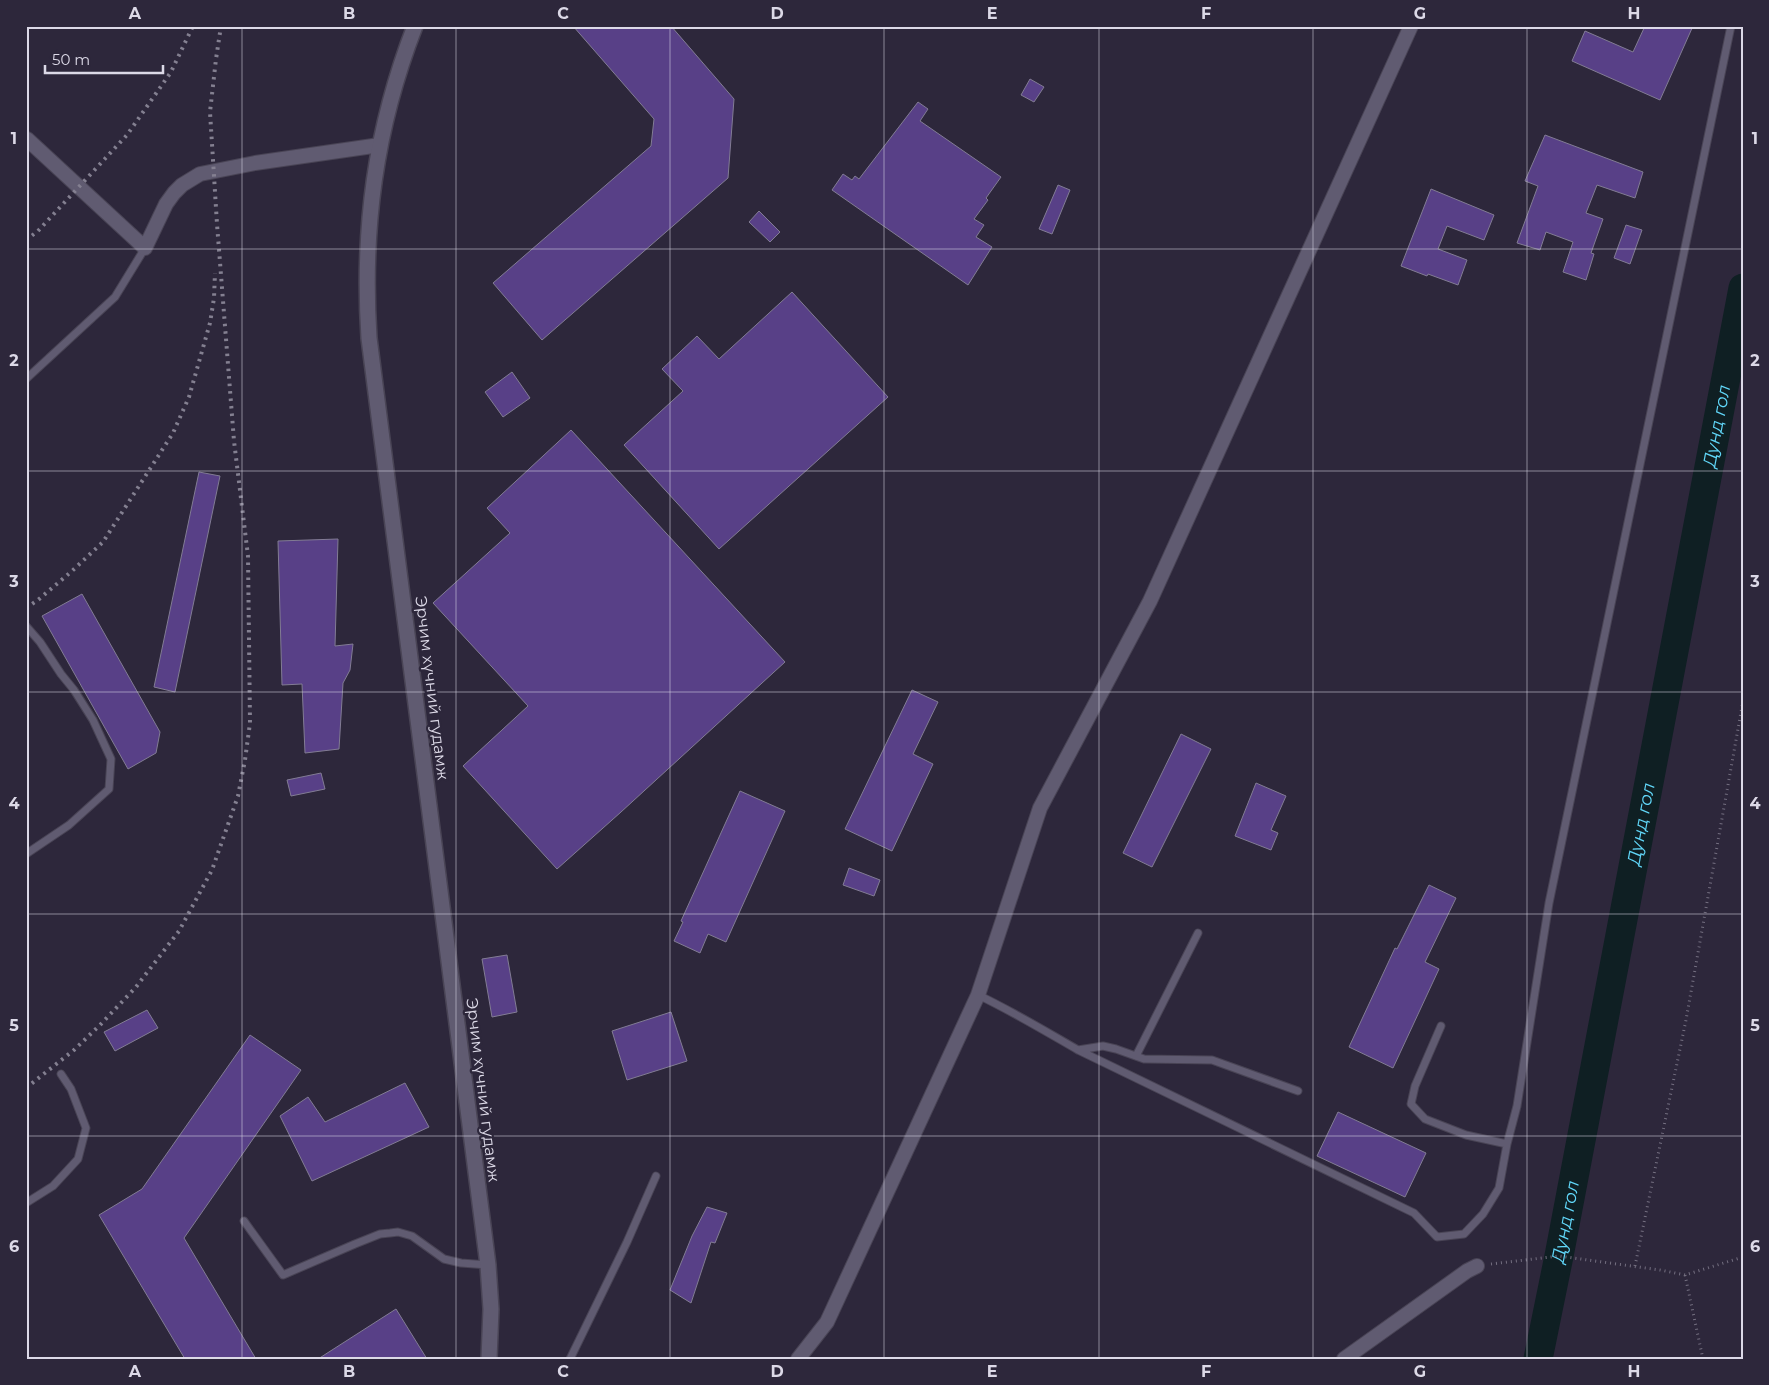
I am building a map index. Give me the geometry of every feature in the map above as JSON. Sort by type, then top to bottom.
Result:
[{"type":"main road","name":"Эрчим хүчний гудамж","points":[[416,26],[397,76],[380,145],[371,194],[368,228],[367,304],[369,338],[488,1265],[491,1309],[489,1359]]},
{"type":"street","points":[[798,1359],[827,1322],[978,995],[1040,808],[1150,602],[1412,26]]},
{"type":"street","points":[[27,139],[145,248],[166,204],[174,193],[182,185],[200,174],[255,163],[380,145]]},
{"type":"street","points":[[1344,1359],[1467,1271],[1477,1266]]},
{"type":"lane","points":[[978,995],[1078,1050],[1414,1213],[1438,1237],[1464,1234],[1483,1214],[1499,1188],[1507,1144],[1517,1106],[1549,903],[1731,26]]},
{"type":"lane","points":[[26,380],[115,297],[145,248]]},
{"type":"lane","points":[[26,626],[40,642],[93,720],[110,759],[109,789],[69,825],[26,854]]},
{"type":"lane","points":[[1136,1056],[1198,933]]},
{"type":"lane","points":[[1441,1026],[1415,1086],[1411,1104],[1425,1120],[1466,1135],[1507,1144]]},
{"type":"lane","points":[[1078,1050],[1103,1046],[1144,1059],[1212,1060],[1298,1091]]},
{"type":"lane","points":[[26,1203],[53,1186],[78,1159],[86,1128],[71,1089],[61,1074]]},
{"type":"lane","points":[[570,1359],[627,1242],[656,1176]]},
{"type":"lane","points":[[244,1221],[283,1275],[380,1234],[398,1232],[412,1236],[444,1259],[461,1263],[488,1265]]},
{"type":"path","points":[[1635,1266],[1686,1020],[1743,701]]},
{"type":"path","points":[[1477,1266],[1559,1256],[1685,1275],[1743,1257]]},
{"type":"path","points":[[1685,1275],[1703,1359]]},
{"type":"building","points":[[573,26],[671,26],[734,99],[728,178],[542,340],[493,283],[651,146],[654,119]]},
{"type":"building","points":[[1645,26],[1693,26],[1660,100],[1572,61],[1585,31],[1633,52]]},
{"type":"building","points":[[1030,79],[1044,87],[1034,102],[1021,95]]},
{"type":"building","points":[[918,102],[928,109],[920,121],[1001,177],[986,198],[988,200],[974,219],[984,225],[976,237],[992,247],[968,285],[832,190],[843,174],[852,180],[855,176],[859,179]]},
{"type":"building","points":[[1545,135],[1643,172],[1635,198],[1597,185],[1586,213],[1603,219],[1591,253],[1594,254],[1586,280],[1563,272],[1573,242],[1546,232],[1540,250],[1517,243],[1538,186],[1525,181]]},
{"type":"building","points":[[1058,185],[1070,190],[1052,234],[1039,229]]},
{"type":"building","points":[[1431,189],[1494,215],[1484,240],[1447,226],[1438,249],[1467,260],[1458,285],[1401,266]]},
{"type":"building","points":[[759,211],[780,232],[770,242],[749,222]]},
{"type":"building","points":[[1626,225],[1642,230],[1630,264],[1614,258]]},
{"type":"building","points":[[792,292],[888,397],[719,549],[624,445],[683,391],[662,369],[697,336],[719,359]]},
{"type":"building","points":[[512,372],[530,398],[503,417],[485,392]]},
{"type":"building","points":[[571,430],[785,662],[557,869],[463,766],[528,706],[433,603],[510,533],[487,508]]},
{"type":"building","points":[[199,472],[220,476],[175,692],[154,687]]},
{"type":"building","points":[[338,539],[335,646],[353,644],[350,670],[343,683],[339,749],[305,753],[302,684],[282,685],[278,541]]},
{"type":"building","points":[[82,594],[160,732],[156,753],[128,769],[42,616]]},
{"type":"building","points":[[912,690],[938,702],[913,754],[933,764],[892,851],[845,829]]},
{"type":"building","points":[[1181,734],[1211,749],[1152,867],[1123,853]]},
{"type":"building","points":[[321,773],[325,789],[291,796],[287,780]]},
{"type":"building","points":[[1256,783],[1286,796],[1271,830],[1278,833],[1271,850],[1235,836]]},
{"type":"building","points":[[740,791],[785,811],[726,942],[708,934],[700,953],[674,941],[683,922],[681,921]]},
{"type":"building","points":[[849,868],[880,880],[874,896],[843,885]]},
{"type":"building","points":[[1429,885],[1456,898],[1425,962],[1439,969],[1393,1068],[1349,1047],[1395,948],[1397,949]]},
{"type":"building","points":[[507,955],[517,1012],[492,1017],[482,959]]},
{"type":"building","points":[[147,1010],[158,1028],[115,1051],[104,1032]]},
{"type":"building","points":[[671,1012],[687,1061],[627,1080],[612,1031]]},
{"type":"building","points":[[250,1035],[301,1070],[184,1238],[256,1359],[185,1359],[99,1215],[142,1189]]},
{"type":"building","points":[[405,1083],[429,1127],[312,1181],[280,1116],[308,1097],[325,1122]]},
{"type":"building","points":[[1338,1112],[1426,1153],[1405,1197],[1317,1156]]},
{"type":"building","points":[[707,1207],[727,1213],[715,1243],[711,1242],[691,1303],[670,1290],[692,1236]]},
{"type":"building","points":[[396,1309],[427,1359],[318,1359]]},
{"type":"waterway","name":"Дунд гол","points":[[1538,1359],[1743,288]]},
{"type":"railway","points":[[26,240],[38,231],[127,135],[171,72],[193,26]]},
{"type":"railway","points":[[26,1088],[74,1050],[100,1025],[136,987],[179,931],[212,870],[238,796],[245,760],[250,723],[248,556],[234,441],[210,112],[221,26]]},
{"type":"railway","points":[[26,608],[72,571],[103,542],[173,433],[189,397],[210,323],[215,273]]}]
